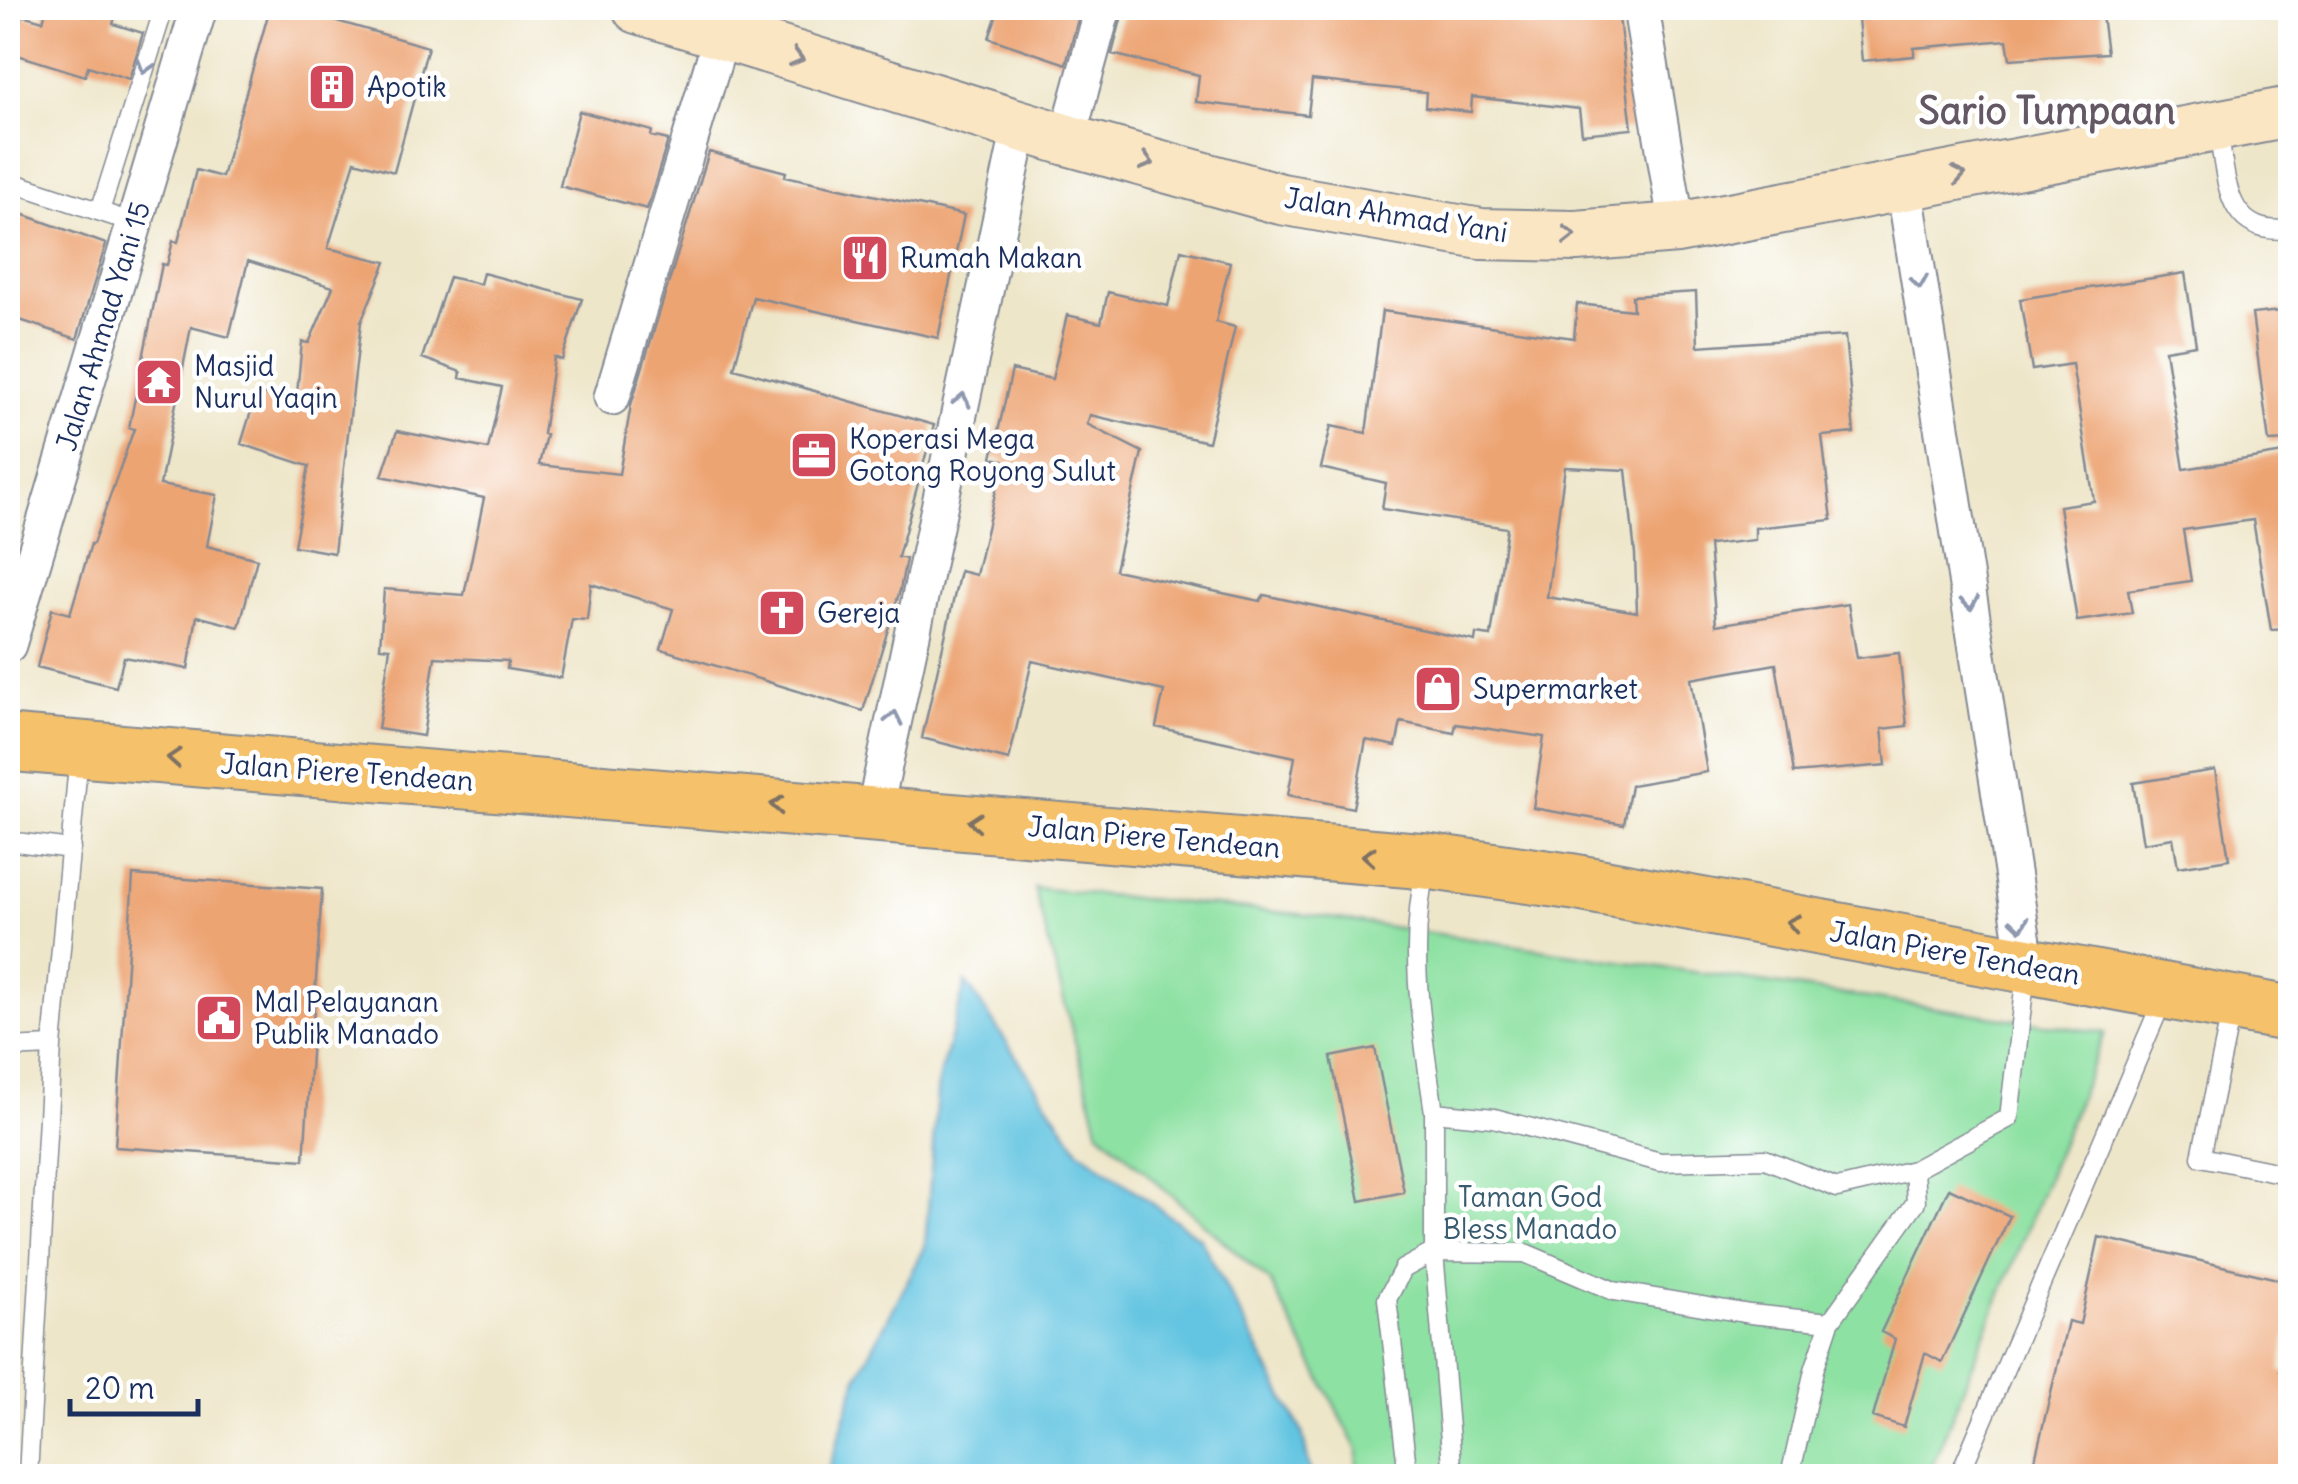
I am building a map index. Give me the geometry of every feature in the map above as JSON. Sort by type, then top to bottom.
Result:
[{"type":"highway","name":"Jalan Piere Tendean","points":[[8,743],[874,813],[1422,883],[1574,882],[2290,1014]]},
{"type":"main road","name":"Jalan Ahmad Yani","points":[[638,8],[1067,140],[1282,199],[1481,234],[1576,236],[1676,228],[2290,112]]},
{"type":"street","name":"Jalan Ahmad Yani 15","points":[[8,645],[134,223],[143,132],[199,8]]},
{"type":"street","points":[[1067,140],[1103,8]]},
{"type":"street","points":[[1641,8],[1676,228]]},
{"type":"street","points":[[612,397],[722,34]]},
{"type":"street","points":[[874,813],[1021,123]]},
{"type":"street","points":[[1904,185],[2026,967]]},
{"type":"lane","points":[[100,211],[143,132],[164,8]]},
{"type":"lane","points":[[2217,126],[2233,208],[2246,219],[2276,230],[2290,228]]},
{"type":"lane","points":[[17,184],[134,223]]},
{"type":"lane","points":[[28,1476],[52,1046],[79,751]]},
{"type":"lane","points":[[8,841],[70,849]]},
{"type":"lane","points":[[1422,883],[1417,993],[1434,1112],[1434,1252],[1453,1476]]},
{"type":"lane","points":[[1434,1112],[1494,1118],[1660,1162],[1765,1159],[1837,1188],[1914,1170],[2008,1118],[2026,967]]},
{"type":"lane","points":[[1960,1476],[2166,992]]},
{"type":"lane","points":[[2233,1004],[2201,1157],[2290,1175]]},
{"type":"lane","points":[[8,1048],[52,1046]]},
{"type":"lane","points":[[1790,1476],[1814,1370],[1830,1322],[1916,1202],[1914,1170]]},
{"type":"lane","points":[[1408,1476],[1387,1300],[1403,1268],[1434,1252],[1525,1253],[1614,1290],[1750,1314],[1830,1322]]},
{"type":"green space","name":"Taman God Bless Manado","points":[[1034,888],[1317,916],[2105,1033],[1928,1476],[1357,1476],[1358,1450],[1270,1282],[1099,1131]]},
{"type":"water","points":[[966,982],[1079,1150],[1200,1238],[1302,1432],[1311,1476],[827,1476],[857,1378],[925,1247],[938,1081]]},
{"type":"building","points":[[47,8],[118,8],[113,24],[143,33],[129,79],[88,66],[85,76],[11,53],[22,15],[43,21]]},
{"type":"building","points":[[270,8],[291,8],[428,47],[394,172],[355,161],[328,248],[386,262],[361,322],[334,553],[294,546],[309,466],[241,444],[257,392],[296,404],[302,342],[309,343],[333,287],[248,261],[229,337],[191,327],[160,485],[217,495],[207,546],[257,559],[239,627],[197,616],[188,669],[124,657],[116,687],[37,667],[52,609],[70,614],[91,544],[134,429],[129,428],[162,264],[167,265],[173,241],[178,242],[196,170],[222,177]]},
{"type":"building","points":[[999,8],[1081,8],[1066,64],[989,38]]},
{"type":"building","points":[[1124,8],[1618,8],[1632,129],[1582,134],[1579,109],[1472,97],[1471,112],[1425,107],[1426,92],[1312,80],[1308,115],[1196,102],[1199,75],[1112,54]]},
{"type":"building","points":[[1857,8],[2101,8],[2107,53],[2010,59],[2007,40],[1914,48],[1914,56],[1862,61]]},
{"type":"building","points":[[579,111],[652,131],[651,136],[668,140],[647,209],[560,186]]},
{"type":"building","points":[[709,152],[786,172],[785,176],[964,215],[938,338],[753,297],[734,368],[934,425],[898,557],[906,559],[900,590],[863,711],[661,649],[673,609],[591,584],[587,620],[572,619],[561,678],[507,669],[508,661],[435,657],[423,736],[378,729],[390,648],[380,647],[384,589],[464,595],[484,498],[382,476],[397,431],[488,449],[502,387],[460,378],[461,372],[422,358],[449,277],[480,284],[483,273],[582,299],[562,360],[554,357],[539,465],[619,474],[631,405]]},
{"type":"building","points":[[8,209],[106,244],[77,339],[8,316]]},
{"type":"building","points":[[1181,250],[1230,262],[1216,322],[1235,327],[1208,442],[1090,415],[1087,424],[1142,452],[1115,570],[1260,601],[1264,595],[1475,641],[1476,634],[1491,636],[1507,528],[1382,509],[1386,483],[1321,468],[1331,426],[1366,433],[1382,311],[1574,338],[1577,304],[1633,310],[1632,296],[1696,292],[1698,346],[1845,336],[1854,433],[1822,436],[1832,520],[1755,528],[1755,540],[1709,545],[1716,625],[1848,604],[1857,658],[1899,653],[1907,726],[1882,729],[1886,765],[1794,773],[1776,664],[1691,679],[1707,772],[1631,785],[1624,824],[1533,808],[1544,737],[1456,724],[1454,733],[1401,722],[1396,746],[1366,740],[1353,808],[1288,795],[1295,757],[1156,727],[1164,691],[1032,661],[1009,760],[922,738],[960,571],[976,575],[1003,460],[992,458],[1012,370],[1052,379],[1067,315],[1101,323],[1108,292],[1168,306]],"holes":[[[1565,467],[1626,470],[1637,612],[1547,597]]]},
{"type":"building","points":[[2185,273],[2196,345],[2165,350],[2184,469],[2290,452],[2290,629],[2271,630],[2253,520],[2183,530],[2191,581],[2128,590],[2132,613],[2077,621],[2059,506],[2094,501],[2072,364],[2032,370],[2020,299]]},
{"type":"building","points":[[2290,310],[2290,441],[2269,442],[2252,314]]},
{"type":"building","points":[[2215,770],[2229,859],[2178,867],[2173,838],[2143,843],[2133,783]]},
{"type":"building","name":"Mal Pelayanan Publik Manado","points":[[133,875],[322,889],[304,1160],[115,1147]]},
{"type":"building","points":[[1375,1048],[1404,1192],[1360,1201],[1331,1057]]},
{"type":"building","points":[[1949,1188],[2010,1216],[1942,1362],[1925,1353],[1904,1427],[1873,1417],[1895,1339],[1881,1332]]},
{"type":"building","points":[[2099,1237],[2290,1282],[2290,1322],[2280,1371],[2290,1373],[2290,1476],[2031,1476],[2068,1321],[2080,1324]]},
{"type":"place","name":"Apotik","points":[[332,87]]},
{"type":"place","name":"Rumah Makan","points":[[865,258]]},
{"type":"place","name":"Masjid Nurul Yaqin","points":[[159,382]]},
{"type":"place","name":"Koperasi Mega Gotong Royong Sulut","points":[[814,455]]},
{"type":"place","name":"Gereja","points":[[782,613]]},
{"type":"place","name":"Supermarket","points":[[1438,689]]},
{"type":"place","name":"Mal Pelayanan Publik Manado","points":[[219,1018]]},
{"type":"district","name":"Sario Tumpaan","points":[[2047,110]]}]
